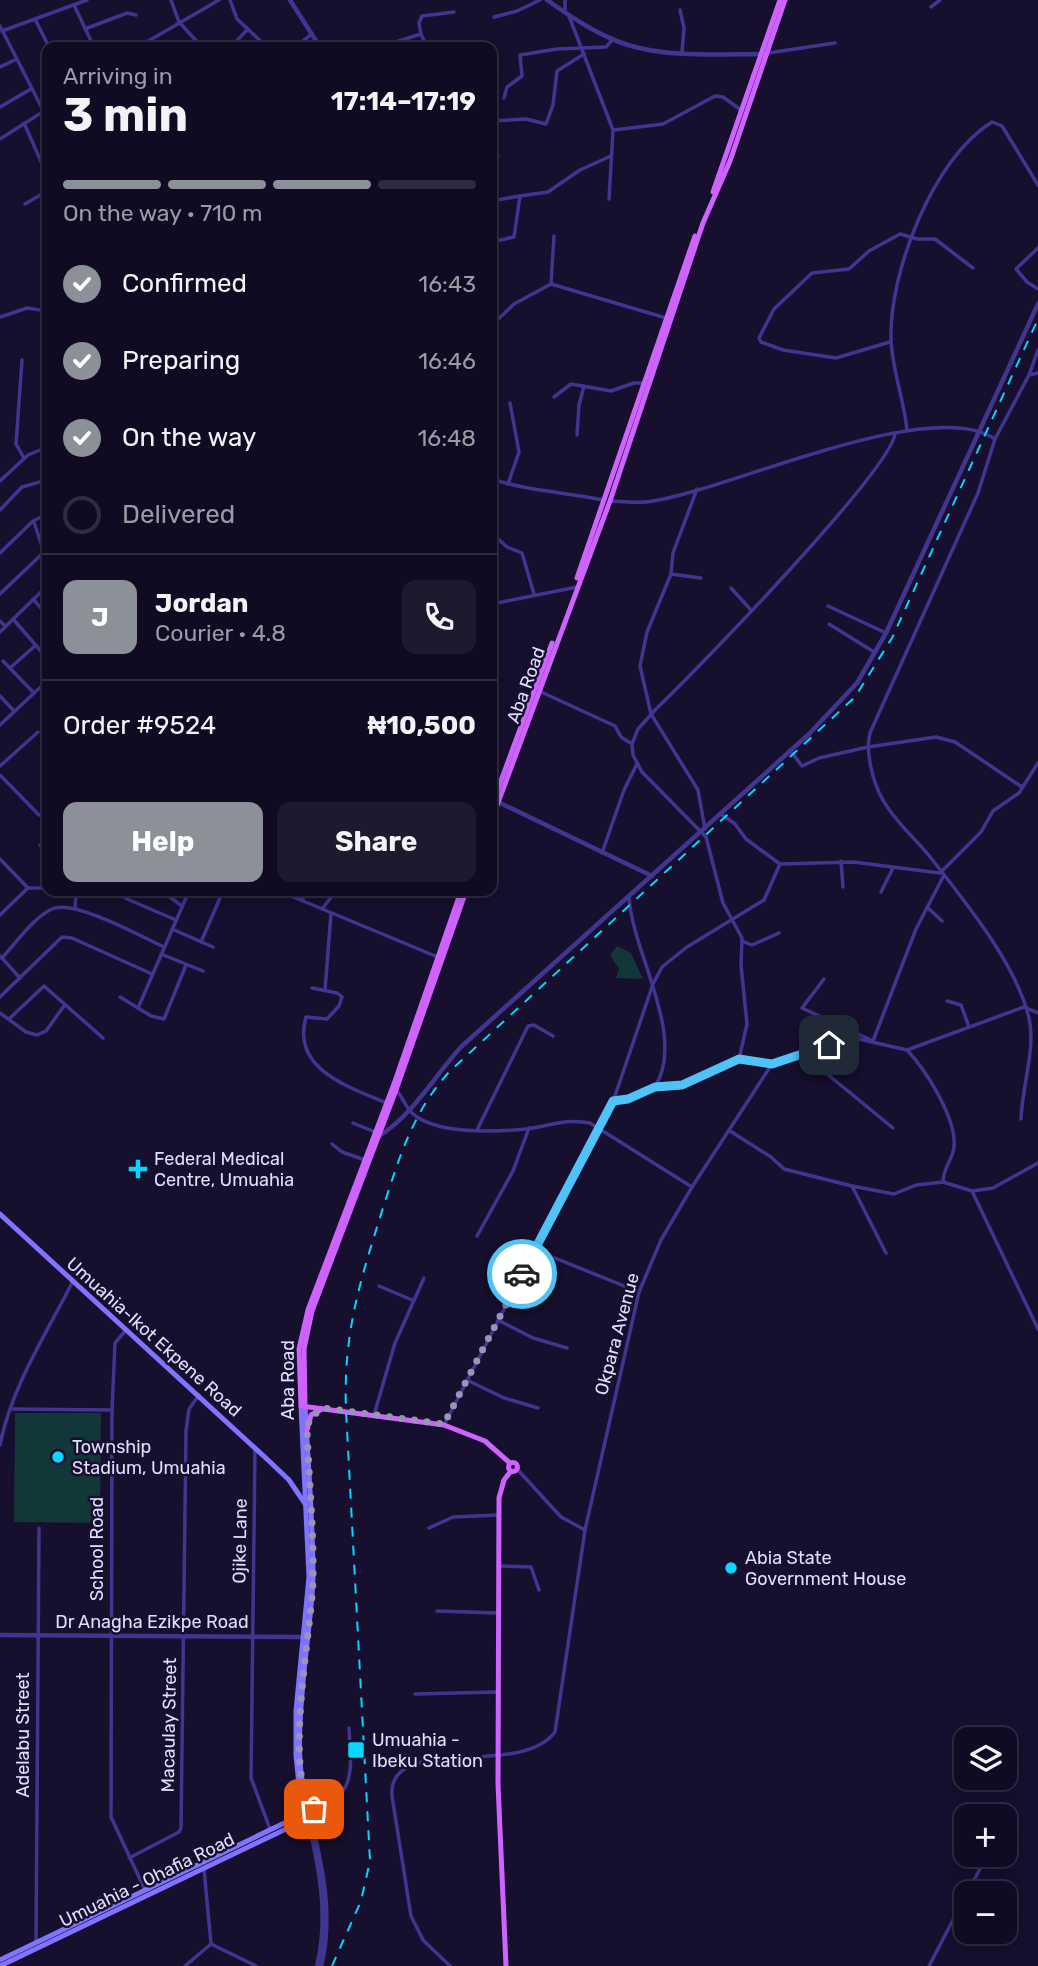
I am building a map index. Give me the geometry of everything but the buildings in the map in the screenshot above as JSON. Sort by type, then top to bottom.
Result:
[{"type":"main road","points":[[555,640],[608,500],[707,210],[783,0]]},
{"type":"main road","points":[[608,500],[666,318],[707,210],[730,161],[764,54]]},
{"type":"main road","name":"Aba Road","points":[[497,795],[539,691],[555,640]]},
{"type":"main road","name":"Aba Road","points":[[497,794],[555,640]]},
{"type":"main road","name":"Aba Road","points":[[302,1813],[296,1734],[313,1577],[304,1479],[301,1335],[365,1160],[377,1135],[462,896]]},
{"type":"main road","name":"Aba Road","points":[[315,1812],[307,1801],[300,1756],[309,1577],[307,1430],[303,1406],[306,1336],[327,1265],[396,1090],[439,958]]},
{"type":"main road","name":"Umuahia-Ikot Ekpene Road","points":[[0,1214],[72,1283],[293,1482],[306,1505]]},
{"type":"main road","points":[[304,1387],[311,1401],[324,1408]]},
{"type":"main road","points":[[303,1406],[444,1424],[485,1441],[510,1463],[514,1470],[500,1489],[498,1515],[498,1758],[506,1966]]},
{"type":"main road","points":[[307,1430],[311,1415],[324,1408]]},
{"type":"main road","points":[[293,1482],[304,1479]]},
{"type":"main road","points":[[293,1482],[307,1489]]},
{"type":"main road","points":[[298,1491],[307,1489]]},
{"type":"main road","points":[[309,1824],[315,1812]]},
{"type":"main road","name":"Umuahia - Ohafia Road","points":[[0,1963],[36,1943],[271,1831],[302,1813],[315,1812]]},
{"type":"main road","points":[[302,1813],[309,1824]]},
{"type":"main road","name":"Umuahia - Ohafia Road","points":[[0,1963],[288,1828],[309,1824]]},
{"type":"street","points":[[2,31],[87,0]]},
{"type":"street","points":[[171,0],[179,22],[197,42]]},
{"type":"street","points":[[149,42],[219,0]]},
{"type":"street","points":[[230,0],[237,19],[261,42]]},
{"type":"street","points":[[290,0],[317,42]]},
{"type":"street","points":[[494,17],[517,11],[540,0]]},
{"type":"street","points":[[547,0],[613,39],[644,49],[764,54],[835,43]]},
{"type":"street","points":[[565,0],[567,12],[613,130],[609,199]]},
{"type":"street","points":[[931,7],[940,0]]},
{"type":"street","points":[[75,5],[92,42]]},
{"type":"street","points":[[680,10],[684,28],[682,52]]},
{"type":"street","points":[[425,42],[419,23],[422,16],[454,12]]},
{"type":"street","points":[[85,29],[127,13],[136,15]]},
{"type":"street","points":[[35,19],[47,42]]},
{"type":"street","points":[[0,26],[42,107]]},
{"type":"street","points":[[236,42],[247,30]]},
{"type":"street","points":[[302,42],[312,34]]},
{"type":"street","points":[[393,42],[421,34]]},
{"type":"street","points":[[503,98],[507,87],[522,76],[520,55],[581,47],[607,47],[613,39]]},
{"type":"street","points":[[497,121],[526,119],[546,124],[553,105],[557,71],[584,54]]},
{"type":"street","points":[[0,66],[17,59]]},
{"type":"street","points":[[0,107],[32,89]]},
{"type":"street","points":[[613,130],[668,122],[715,96],[723,97],[742,111]]},
{"type":"street","points":[[0,139],[42,112]]},
{"type":"street","points":[[907,429],[891,342],[896,279],[923,209],[943,174],[965,146],[992,122],[1002,126],[1038,184]]},
{"type":"street","points":[[24,123],[42,164]]},
{"type":"street","points":[[497,200],[548,192],[580,170],[611,156]]},
{"type":"street","points":[[25,204],[42,194]]},
{"type":"street","points":[[497,241],[514,237],[520,196]]},
{"type":"street","points":[[891,342],[836,358],[783,350],[761,342],[760,338],[775,309],[812,273],[849,268],[888,240],[903,233],[917,239],[935,239],[973,268]]},
{"type":"street","points":[[551,284],[554,236]]},
{"type":"street","points":[[1038,248],[1016,269],[1027,282],[1038,289]]},
{"type":"street","points":[[497,320],[514,303],[551,284],[666,318]]},
{"type":"street","points":[[353,1123],[377,1135],[410,1111],[435,1076],[462,1046],[704,830],[857,683],[876,654],[1038,304]]},
{"type":"street","points":[[0,317],[27,308],[42,310]]},
{"type":"street","points":[[1021,1119],[1021,1090],[1029,1047],[1029,1019],[1009,969],[882,799],[868,747],[870,733],[904,652],[978,493],[995,439],[1029,375],[1038,351]]},
{"type":"street","points":[[22,360],[16,444],[24,458]]},
{"type":"street","points":[[1029,375],[1038,371],[1032,366]]},
{"type":"street","points":[[554,397],[567,386],[613,391],[634,383],[645,383]]},
{"type":"street","points":[[577,435],[579,405],[584,386]]},
{"type":"street","points":[[508,484],[519,453],[510,403]]},
{"type":"street","points":[[497,481],[608,500],[650,502],[907,429],[979,430],[995,439]]},
{"type":"street","points":[[704,830],[637,764],[632,744],[638,729],[867,481],[893,445],[895,433]]},
{"type":"street","points":[[0,481],[24,458],[42,449]]},
{"type":"street","points":[[0,510],[22,487],[42,481]]},
{"type":"street","points":[[697,489],[673,553],[671,574],[642,650],[640,666],[651,714],[698,790],[716,882],[730,919],[742,941],[741,965],[747,1024],[739,1059]]},
{"type":"street","points":[[0,553],[33,521],[42,516]]},
{"type":"street","points":[[33,521],[42,550]]},
{"type":"street","points":[[497,538],[507,547],[522,553],[534,594]]},
{"type":"street","points":[[0,594],[42,554]]},
{"type":"street","points":[[671,574],[701,578]]},
{"type":"street","points":[[731,588],[750,609]]},
{"type":"street","points":[[0,632],[42,591]]},
{"type":"street","points":[[497,603],[534,594],[574,591]]},
{"type":"street","points":[[33,600],[42,610]]},
{"type":"street","points":[[828,606],[886,633]]},
{"type":"street","points":[[13,619],[42,652]]},
{"type":"street","points":[[0,621],[5,626]]},
{"type":"street","points":[[829,624],[876,654]]},
{"type":"street","points":[[10,668],[36,645]]},
{"type":"street","points":[[3,661],[34,693]]},
{"type":"street","points":[[0,725],[42,686]]},
{"type":"street","points":[[539,691],[612,724],[621,737],[632,744]]},
{"type":"street","points":[[0,696],[14,711]]},
{"type":"street","points":[[0,766],[38,732]]},
{"type":"street","points":[[790,750],[802,766],[819,758],[868,747],[944,738],[1022,787]]},
{"type":"street","points":[[873,1041],[948,861],[981,832],[993,811],[1019,793],[1038,763]]},
{"type":"street","points":[[602,853],[624,790],[637,764]]},
{"type":"street","points":[[0,775],[38,815]]},
{"type":"street","points":[[497,803],[652,876]]},
{"type":"street","points":[[721,814],[735,824],[746,839],[780,864],[841,861],[941,875]]},
{"type":"street","points":[[0,859],[28,888]]},
{"type":"street","points":[[841,861],[843,887]]},
{"type":"street","points":[[444,1424],[613,1101],[653,984],[662,967],[730,919],[764,900],[780,864]]},
{"type":"street","points":[[881,892],[893,868]]},
{"type":"street","points":[[0,915],[28,888],[42,888]]},
{"type":"street","points":[[75,909],[76,896]]},
{"type":"street","points":[[123,896],[176,920]]},
{"type":"street","points":[[169,896],[182,906]]},
{"type":"street","points":[[138,1008],[187,896]]},
{"type":"street","points":[[201,942],[221,896]]},
{"type":"street","points":[[291,896],[439,958]]},
{"type":"street","points":[[322,909],[332,896]]},
{"type":"street","points":[[628,897],[631,924],[653,984],[665,1051],[664,1070],[655,1087]]},
{"type":"street","points":[[0,906],[4,911]]},
{"type":"street","points":[[927,906],[943,921]]},
{"type":"street","points":[[20,978],[1,957],[51,909],[75,909],[164,947]]},
{"type":"street","points":[[325,990],[331,913]]},
{"type":"street","points":[[172,929],[213,947]]},
{"type":"street","points":[[742,941],[752,945],[779,933]]},
{"type":"street","points":[[0,997],[59,939],[67,937],[152,974]]},
{"type":"street","points":[[161,954],[203,971]]},
{"type":"street","points":[[120,997],[160,1020],[164,1019],[186,965]]},
{"type":"street","points":[[824,979],[803,1008],[873,1041],[907,1050],[1024,1007],[1038,1013]]},
{"type":"street","points":[[10,1018],[44,985],[64,1006],[103,1038]]},
{"type":"street","points":[[312,988],[340,995],[341,1000],[327,1019],[306,1017],[303,1038],[311,1062],[316,1068],[348,1086],[387,1103]]},
{"type":"street","points":[[947,1001],[958,1002],[964,1008],[969,1027]]},
{"type":"street","points":[[0,1013],[26,1032],[37,1035],[46,1031],[64,1006]]},
{"type":"street","points":[[477,1130],[526,1029],[534,1025],[553,1036]]},
{"type":"street","points":[[613,1101],[628,1099],[655,1087],[682,1085],[739,1059],[772,1064],[829,1045],[859,1040],[873,1041]]},
{"type":"street","points":[[907,1050],[936,1092],[954,1135],[953,1152],[943,1171],[943,1182]]},
{"type":"street","points":[[804,1055],[893,1128]]},
{"type":"street","name":"Okpara Avenue","points":[[450,1966],[423,1940],[411,1916],[392,1783],[397,1772],[411,1763],[498,1758],[546,1741],[557,1726],[585,1530],[639,1292],[660,1240],[772,1064]]},
{"type":"street","points":[[396,1090],[410,1111],[432,1125],[477,1130],[529,1128],[571,1120],[600,1126],[692,1187]]},
{"type":"street","points":[[477,1236],[513,1171],[529,1128]]},
{"type":"street","points":[[730,1131],[771,1157],[784,1169],[894,1194],[916,1185],[943,1182],[972,1191],[993,1188],[1038,1163]]},
{"type":"street","points":[[332,1144],[341,1152],[365,1160]]},
{"type":"street","points":[[852,1186],[886,1253]]},
{"type":"street","points":[[972,1191],[1038,1329]]},
{"type":"street","points":[[535,1250],[639,1292]]},
{"type":"street","points":[[374,1415],[395,1343],[424,1278]]},
{"type":"street","points":[[0,1445],[11,1409],[72,1283]]},
{"type":"street","points":[[379,1286],[412,1300]]},
{"type":"street","points":[[498,1320],[533,1338],[567,1348]]},
{"type":"street","name":"School Road","points":[[126,1330],[115,1343],[112,1410],[111,1817],[146,1891]]},
{"type":"street","points":[[467,1380],[504,1398],[538,1408]]},
{"type":"street","name":"Macaulay Street","points":[[129,1858],[181,1830],[186,1431],[189,1409],[198,1395]]},
{"type":"street","points":[[11,1409],[112,1410]]},
{"type":"street","name":"Ojike Lane","points":[[255,1448],[251,1778],[271,1831]]},
{"type":"street","points":[[514,1470],[561,1517],[585,1530]]},
{"type":"street","points":[[429,1528],[453,1517],[498,1515]]},
{"type":"street","name":"Adelabu Street","points":[[36,1943],[38,1528]]},
{"type":"street","points":[[498,1566],[531,1567],[539,1590]]},
{"type":"street","points":[[437,1611],[498,1614]]},
{"type":"street","name":"Dr Anagha Ezikpe Road","points":[[0,1635],[306,1637]]},
{"type":"street","points":[[415,1694],[497,1692]]},
{"type":"street","points":[[315,1812],[342,1795],[347,1786],[351,1774],[349,1728]]},
{"type":"street","points":[[309,1824],[323,1918],[319,1966]]},
{"type":"street","points":[[204,1869],[211,1944]]},
{"type":"street","points":[[929,1966],[954,1917]]},
{"type":"street","points":[[185,1966],[211,1944]]},
{"type":"street","points":[[211,1944],[256,1966]]},
{"type":"green space","points":[[617,946],[631,953],[643,979],[616,978],[619,969],[610,955]]},
{"type":"green space","name":"Township Stadium, Umuahia","points":[[15,1413],[101,1413],[100,1523],[14,1522]]},
{"type":"railway","points":[[332,1966],[361,1901],[370,1861],[346,1411],[347,1357],[350,1332],[367,1260],[409,1136],[426,1102],[450,1071],[855,697],[892,638],[1038,319]]},
{"type":"way so far","points":[[314,1809],[307,1801],[300,1756],[302,1690],[313,1577],[307,1423],[313,1413],[324,1408],[444,1424],[522,1274]]},
{"type":"place","name":"Federal Medical Centre, Umuahia","points":[[138,1169]]},
{"type":"place","name":"Township Stadium, Umuahia","points":[[58,1457]]},
{"type":"place","name":"Abia State Government House","points":[[731,1568]]},
{"type":"place","name":"Umuahia - Ibeku Station","points":[[356,1750]]},
{"type":"route","points":[[522,1274],[613,1101],[628,1099],[655,1087],[682,1085],[739,1059],[772,1064],[829,1045]]}]
